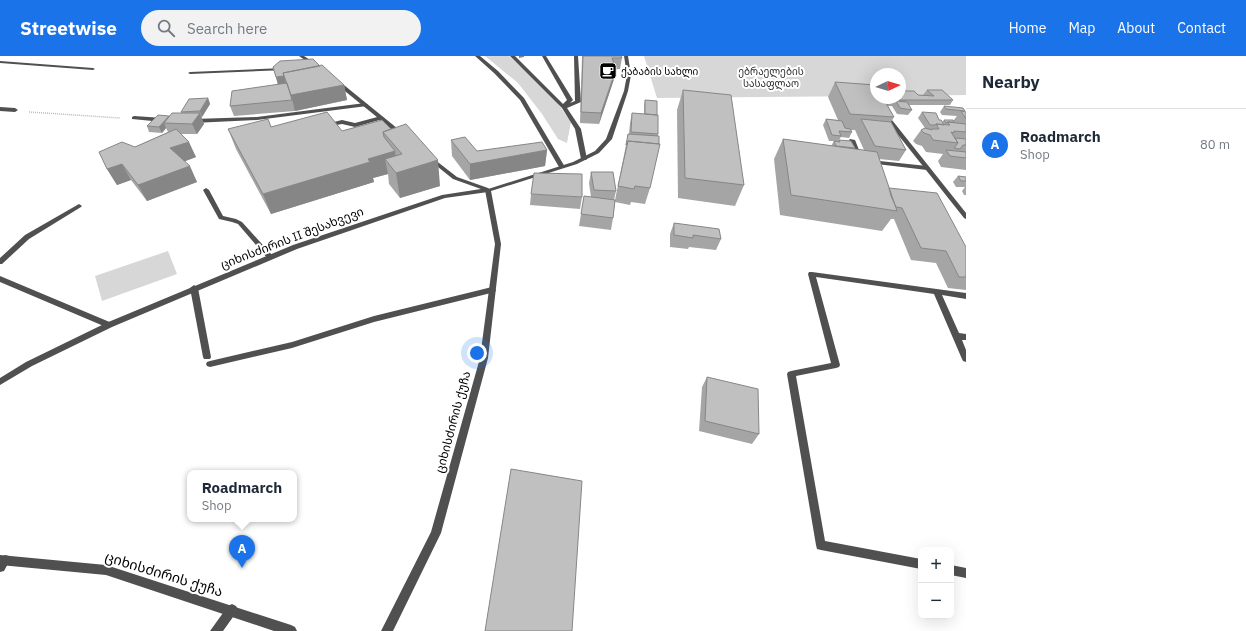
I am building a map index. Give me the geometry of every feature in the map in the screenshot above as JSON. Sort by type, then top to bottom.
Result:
[{"type":"street","points":[[301,56],[317,67],[309,67]]},
{"type":"street","points":[[477,56],[496,72],[522,100],[562,167]]},
{"type":"street","points":[[512,56],[564,107],[578,129],[584,159]]},
{"type":"street","points":[[544,56],[570,100],[564,107]]},
{"type":"street","points":[[564,107],[578,102],[576,56]]},
{"type":"street","points":[[424,154],[456,178],[488,190],[584,159],[597,152],[609,139],[626,91],[629,75],[626,56]]},
{"type":"street","points":[[0,62],[93,69]]},
{"type":"street","points":[[190,72],[287,68]]},
{"type":"street","points":[[329,76],[408,140]]},
{"type":"street","points":[[187,120],[227,120],[281,116],[365,105]]},
{"type":"street","points":[[880,108],[966,217]]},
{"type":"street","points":[[0,109],[15,110]]},
{"type":"street","points":[[134,118],[172,120]]},
{"type":"street","points":[[316,128],[337,122],[355,125],[381,118]]},
{"type":"street","points":[[852,140],[858,157],[868,162],[927,168]]},
{"type":"street","points":[[206,190],[221,218],[234,220],[240,223],[270,257]]},
{"type":"street","name":"ციხისძირის II შესახვევი","points":[[0,382],[29,364],[109,325],[194,288],[302,244],[444,196],[488,190]]},
{"type":"street","name":"ციხისძირის ქუჩა","points":[[387,631],[436,533],[484,358],[498,244],[488,190]]},
{"type":"street","points":[[0,262],[27,237],[79,206]]},
{"type":"street","points":[[918,563],[821,545],[791,374],[836,364],[812,274],[966,296]]},
{"type":"street","points":[[0,279],[109,325]]},
{"type":"street","points":[[194,288],[209,360],[292,345],[374,319],[492,290]]},
{"type":"street","points":[[937,292],[966,360]]},
{"type":"street","points":[[956,336],[966,337]]},
{"type":"street","name":"ციხისძირის ქუჩა","points":[[2,563],[106,570],[232,610],[292,631]]},
{"type":"street","points":[[954,571],[966,573]]},
{"type":"street","points":[[216,631],[232,610]]},
{"type":"path","points":[[15,110],[119,118]]},
{"type":"green space","points":[[485,56],[509,56],[551,94],[571,122],[567,143],[558,139],[542,114],[518,83]]},
{"type":"green space","name":"ებრაელების სასაფლაო","points":[[644,56],[966,56],[966,95],[906,96],[906,68],[870,68],[870,96],[657,98]]},
{"type":"green space","points":[[168,251],[177,274],[102,301],[95,276]]},
{"type":"building","points":[[583,56],[621,56],[622,58],[612,58],[616,69],[601,113],[581,112]]},
{"type":"building","points":[[313,59],[320,66],[283,73],[284,76],[276,77],[273,67],[280,61]]},
{"type":"building","points":[[322,65],[344,85],[291,95],[283,73]]},
{"type":"building","points":[[835,82],[870,85],[870,104],[886,104],[894,117],[850,114]]},
{"type":"building","points":[[287,83],[292,100],[230,106],[232,91]]},
{"type":"building","points":[[683,90],[731,95],[744,185],[685,178]]},
{"type":"building","points":[[927,90],[942,90],[953,100],[906,100],[906,91],[914,91],[918,95],[934,96]]},
{"type":"building","points":[[208,98],[200,111],[181,112],[189,99]]},
{"type":"building","points":[[645,100],[657,101],[657,115],[645,114]]},
{"type":"building","points":[[907,102],[912,110],[900,108],[898,104],[906,104]]},
{"type":"building","points":[[944,106],[963,108],[965,111],[946,109]]},
{"type":"building","points":[[961,111],[966,112],[966,119]]},
{"type":"building","points":[[327,112],[342,131],[382,120],[391,129],[383,132],[384,137],[395,151],[368,159],[370,162],[263,194],[228,129],[268,119],[271,127]]},
{"type":"building","points":[[922,112],[936,113],[939,120],[941,120],[944,125],[930,125]]},
{"type":"building","points":[[172,113],[200,113],[192,124],[164,123]]},
{"type":"building","points":[[632,113],[658,115],[658,134],[631,132]]},
{"type":"building","points":[[158,115],[169,116],[159,127],[147,126]]},
{"type":"building","points":[[826,119],[842,121],[845,128],[850,129],[852,132],[839,131],[841,136],[832,135]]},
{"type":"building","points":[[861,119],[891,122],[906,150],[875,146]]},
{"type":"building","points":[[944,120],[953,120],[954,122],[946,123]]},
{"type":"building","points":[[947,122],[966,124],[966,132],[951,132],[958,143],[933,140],[930,135],[921,130],[925,128],[932,130],[939,129],[936,124],[950,125]]},
{"type":"building","points":[[406,124],[438,160],[396,173],[385,159],[402,154],[383,132]]},
{"type":"building","points":[[176,129],[189,142],[170,148],[190,166],[138,185],[122,164],[107,169],[99,152],[122,142],[135,147]]},
{"type":"building","points":[[628,134],[659,136],[659,144],[628,141],[626,145]]},
{"type":"building","points":[[465,137],[477,151],[542,142],[547,150],[470,164],[451,140]]},
{"type":"building","points":[[955,138],[966,139],[966,145],[963,145],[960,149],[954,148],[958,143]]},
{"type":"building","points":[[783,139],[877,152],[897,211],[791,195]]},
{"type":"building","points":[[839,140],[851,141],[855,148],[836,146],[834,141],[840,142]]},
{"type":"building","points":[[628,141],[660,144],[650,188],[635,186],[634,189],[618,186]]},
{"type":"building","points":[[946,150],[966,152],[966,158],[950,156]]},
{"type":"building","points":[[591,172],[613,172],[616,191],[594,190]]},
{"type":"building","points":[[534,173],[582,174],[582,197],[531,194]]},
{"type":"building","points":[[958,176],[966,177],[966,181],[961,181]]},
{"type":"building","points":[[889,188],[937,193],[966,247],[966,277],[959,277],[946,251],[921,248],[902,208],[896,207]]},
{"type":"building","points":[[584,196],[615,200],[613,218],[581,214]]},
{"type":"building","points":[[674,223],[719,229],[721,239],[693,235],[693,238],[674,235]]},
{"type":"building","points":[[707,377],[758,389],[759,434],[705,421]]},
{"type":"building","points":[[511,469],[582,481],[572,631],[485,631]]},
{"type":"place","name":"ქაბაბის სახლი","points":[[608,71]]},
{"type":"place","name":"Roadmarch","points":[[242,568]]}]
